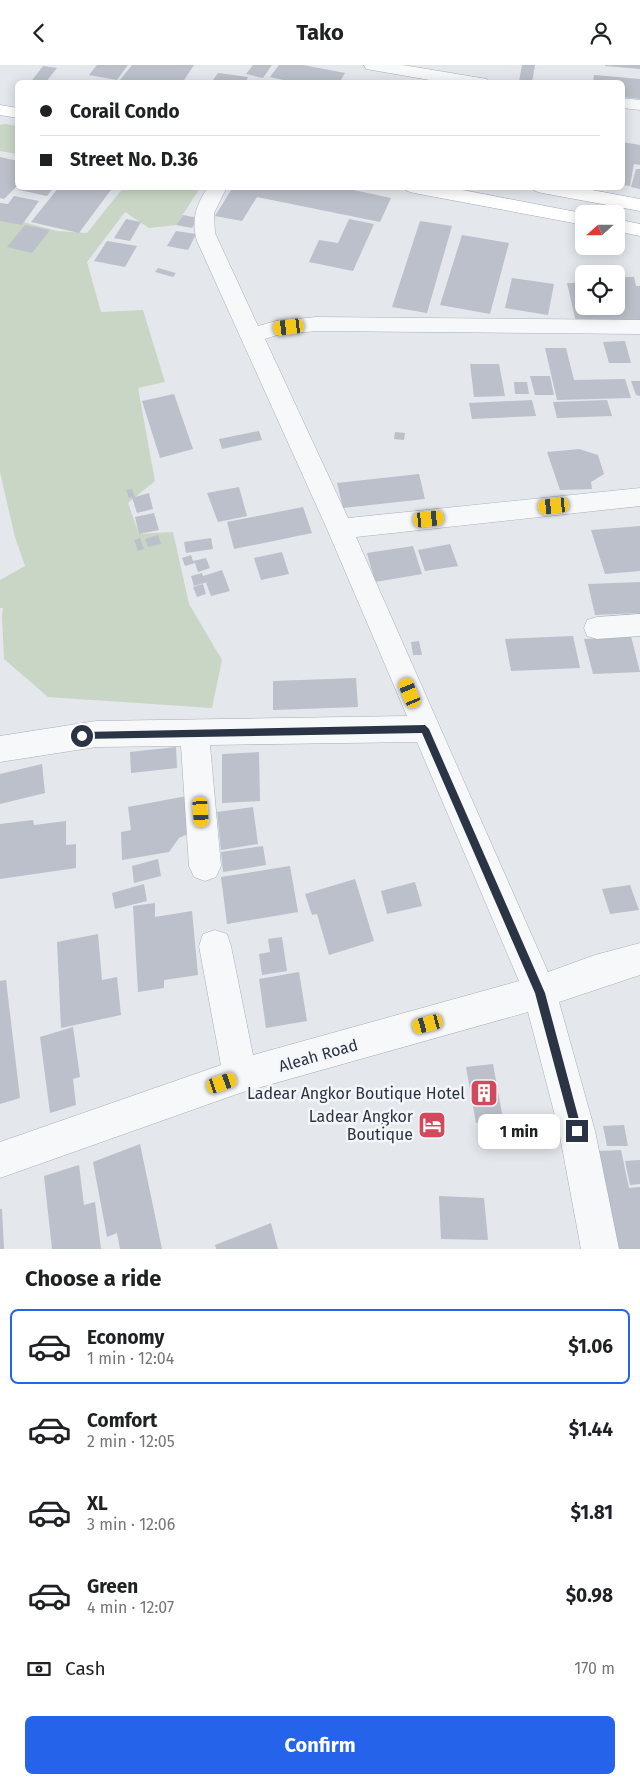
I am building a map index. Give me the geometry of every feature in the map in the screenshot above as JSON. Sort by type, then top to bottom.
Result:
[{"type":"main road","points":[[430,190],[575,217]]},
{"type":"main road","points":[[558,190],[640,205]]},
{"type":"main road","points":[[625,226],[640,229]]},
{"type":"street","points":[[375,80],[378,65],[464,80]]},
{"type":"street","points":[[625,103],[640,105]]},
{"type":"street","points":[[216,190],[202,217],[203,230],[340,529],[540,993],[577,1131],[600,1249]]},
{"type":"street","points":[[252,335],[276,328],[316,324],[640,327]]},
{"type":"street","points":[[340,529],[640,497]]},
{"type":"street","points":[[597,628],[640,625]]},
{"type":"street","points":[[0,749],[96,734],[195,734],[425,729]]},
{"type":"street","points":[[195,734],[205,866]]},
{"type":"street","points":[[215,946],[240,1076]]},
{"type":"street","name":"Aleah Road","points":[[0,1160],[240,1076],[540,993],[595,972],[640,959]]},
{"type":"green space","points":[[0,125],[15,126],[15,154],[0,151]]},
{"type":"green space","points":[[121,190],[199,190],[176,225],[149,228],[125,212],[87,262],[101,312],[143,310],[165,382],[138,388],[155,481],[128,503],[139,534],[173,532],[189,604],[222,660],[212,708],[48,697],[4,659],[3,608],[0,608],[0,580],[25,566],[15,537],[0,472],[0,216],[57,231],[87,233]]},
{"type":"building","points":[[97,65],[128,65],[117,80],[89,75]]},
{"type":"building","points":[[132,65],[194,65],[184,80],[120,80]]},
{"type":"building","points":[[253,65],[272,65],[263,78],[246,74]]},
{"type":"building","points":[[279,65],[303,65],[345,73],[341,80],[284,80],[270,77]]},
{"type":"building","points":[[522,65],[535,65],[532,80],[519,80]]},
{"type":"building","points":[[640,65],[640,69],[605,66]]},
{"type":"building","points":[[43,66],[57,68],[47,80],[32,80]]},
{"type":"building","points":[[218,73],[248,77],[246,80],[213,80]]},
{"type":"building","points":[[594,75],[640,79],[640,99],[625,97],[625,80],[593,80]]},
{"type":"building","points":[[625,142],[640,145],[640,165],[634,164],[630,186],[625,185]]},
{"type":"building","points":[[0,157],[15,160],[15,188],[4,199],[0,198]]},
{"type":"building","points":[[636,169],[640,169],[640,189],[631,187]]},
{"type":"building","points":[[19,190],[52,190],[47,196]]},
{"type":"building","points":[[57,190],[111,190],[79,233],[31,222]]},
{"type":"building","points":[[231,190],[353,190],[391,198],[380,222],[257,197],[242,221],[215,216]]},
{"type":"building","points":[[14,196],[39,201],[22,225],[0,221],[0,203],[8,204]]},
{"type":"building","points":[[183,215],[198,218],[192,228],[176,225]]},
{"type":"building","points":[[126,219],[141,222],[130,241],[114,238]]},
{"type":"building","points":[[349,219],[374,224],[353,271],[309,262],[319,240],[338,243]]},
{"type":"building","points":[[420,221],[452,226],[427,313],[392,307]]},
{"type":"building","points":[[25,225],[50,230],[32,253],[7,247]]},
{"type":"building","points":[[176,231],[196,234],[188,250],[167,246]]},
{"type":"building","points":[[462,235],[509,243],[490,314],[440,305]]},
{"type":"building","points":[[107,241],[137,246],[125,267],[94,261]]},
{"type":"building","points":[[158,268],[176,273],[173,277],[155,272]]},
{"type":"building","points":[[625,277],[634,277],[636,286],[640,286],[640,322],[576,322],[567,283],[575,283],[575,315],[625,315]]},
{"type":"building","points":[[512,278],[554,284],[548,315],[505,308]]},
{"type":"building","points":[[625,341],[631,363],[609,363],[603,342]]},
{"type":"building","points":[[545,348],[566,348],[574,380],[625,379],[631,398],[557,400]]},
{"type":"building","points":[[470,364],[499,364],[505,396],[474,397]]},
{"type":"building","points":[[530,376],[550,376],[554,395],[535,395]]},
{"type":"building","points":[[631,381],[640,381],[640,396],[636,395]]},
{"type":"building","points":[[514,382],[527,382],[529,394],[515,394]]},
{"type":"building","points":[[174,394],[193,449],[160,458],[142,401]]},
{"type":"building","points":[[532,400],[536,416],[472,419],[469,403]]},
{"type":"building","points":[[607,400],[612,416],[557,418],[553,402]]},
{"type":"building","points":[[259,431],[262,440],[222,449],[219,439]]},
{"type":"building","points":[[395,432],[405,433],[404,440],[394,439]]},
{"type":"building","points":[[579,449],[598,455],[604,474],[591,482],[592,489],[560,490],[547,452]]},
{"type":"building","points":[[419,474],[425,499],[343,508],[337,483]]},
{"type":"building","points":[[239,487],[247,516],[218,522],[207,493]]},
{"type":"building","points":[[132,489],[135,497],[149,493],[153,509],[137,513],[132,497],[129,498],[126,490]]},
{"type":"building","points":[[303,507],[312,533],[234,549],[227,522]]},
{"type":"building","points":[[154,513],[159,530],[139,534],[135,517]]},
{"type":"building","points":[[640,526],[640,571],[605,574],[591,530]]},
{"type":"building","points":[[158,535],[161,544],[148,547],[145,539]]},
{"type":"building","points":[[140,538],[144,549],[138,551],[134,540]]},
{"type":"building","points":[[211,538],[213,549],[186,553],[184,542]]},
{"type":"building","points":[[450,544],[458,566],[425,571],[418,550]]},
{"type":"building","points":[[413,546],[422,574],[375,582],[367,553]]},
{"type":"building","points":[[282,552],[289,574],[261,580],[254,558]]},
{"type":"building","points":[[191,555],[193,561],[206,558],[210,568],[198,572],[195,563],[185,566],[182,558]]},
{"type":"building","points":[[222,570],[230,591],[211,596],[206,583],[208,582],[194,586],[191,576],[202,573],[203,576]]},
{"type":"building","points":[[640,582],[640,613],[595,615],[588,584]]},
{"type":"building","points":[[203,584],[206,594],[197,597],[193,587]]},
{"type":"building","points":[[573,636],[580,668],[511,671],[505,639]]},
{"type":"building","points":[[631,636],[640,672],[593,674],[584,639]]},
{"type":"building","points":[[419,641],[422,655],[413,655],[411,642]]},
{"type":"building","points":[[356,678],[358,707],[273,710],[273,681]]},
{"type":"building","points":[[176,747],[177,768],[131,773],[130,752]]},
{"type":"building","points":[[259,752],[260,801],[222,803],[222,754]]},
{"type":"building","points":[[42,764],[45,793],[0,804],[0,774]]},
{"type":"building","points":[[187,796],[192,832],[179,838],[169,852],[122,860],[121,832],[131,830],[128,807]]},
{"type":"building","points":[[253,807],[258,844],[221,850],[217,812]]},
{"type":"building","points":[[33,820],[34,825],[66,821],[66,845],[76,844],[76,868],[0,879],[0,824]]},
{"type":"building","points":[[263,846],[266,865],[223,872],[221,852]]},
{"type":"building","points":[[158,859],[161,876],[134,883],[132,866]]},
{"type":"building","points":[[290,866],[298,912],[227,924],[221,877]]},
{"type":"building","points":[[355,879],[374,941],[329,955],[317,914],[312,915],[305,894]]},
{"type":"building","points":[[415,882],[422,906],[387,914],[381,891]]},
{"type":"building","points":[[144,884],[147,901],[115,909],[112,893]]},
{"type":"building","points":[[630,885],[639,910],[610,914],[602,889]]},
{"type":"building","points":[[155,903],[155,917],[192,911],[198,975],[164,980],[164,988],[138,992],[133,906]]},
{"type":"building","points":[[98,934],[102,980],[117,977],[121,1015],[61,1028],[57,942]]},
{"type":"building","points":[[282,937],[287,971],[262,975],[259,954],[270,952],[268,939]]},
{"type":"building","points":[[299,972],[307,1021],[266,1028],[259,979]]},
{"type":"building","points":[[6,980],[20,1098],[0,1104],[0,981]]},
{"type":"building","points":[[73,1027],[80,1077],[73,1079],[76,1105],[50,1113],[40,1037]]},
{"type":"building","name":"Ladear Angkor Boutique Hotel","points":[[493,1064],[503,1119],[476,1123],[466,1067]]},
{"type":"building","points":[[624,1125],[628,1146],[607,1146],[603,1126]]},
{"type":"building","points":[[140,1144],[162,1249],[120,1249],[117,1233],[107,1237],[93,1162]]},
{"type":"building","points":[[621,1150],[629,1188],[640,1187],[640,1249],[609,1249],[599,1200],[609,1199],[599,1151]]},
{"type":"building","points":[[640,1160],[640,1184],[630,1185],[625,1161]]},
{"type":"building","points":[[79,1165],[84,1205],[95,1202],[101,1249],[52,1249],[44,1176]]},
{"type":"building","points":[[439,1196],[484,1198],[488,1240],[441,1239]]},
{"type":"building","points":[[0,1209],[2,1209],[4,1249],[0,1249]]},
{"type":"building","points":[[271,1223],[278,1249],[216,1249],[215,1245]]},
{"type":"place","name":"Ladear Angkor Boutique Hotel","points":[[484,1093]]},
{"type":"place","name":"Ladear Angkor Boutique","points":[[432,1125]]},
{"type":"route","points":[[82,736],[124,733],[195,734],[425,729],[540,993],[577,1131]]}]
